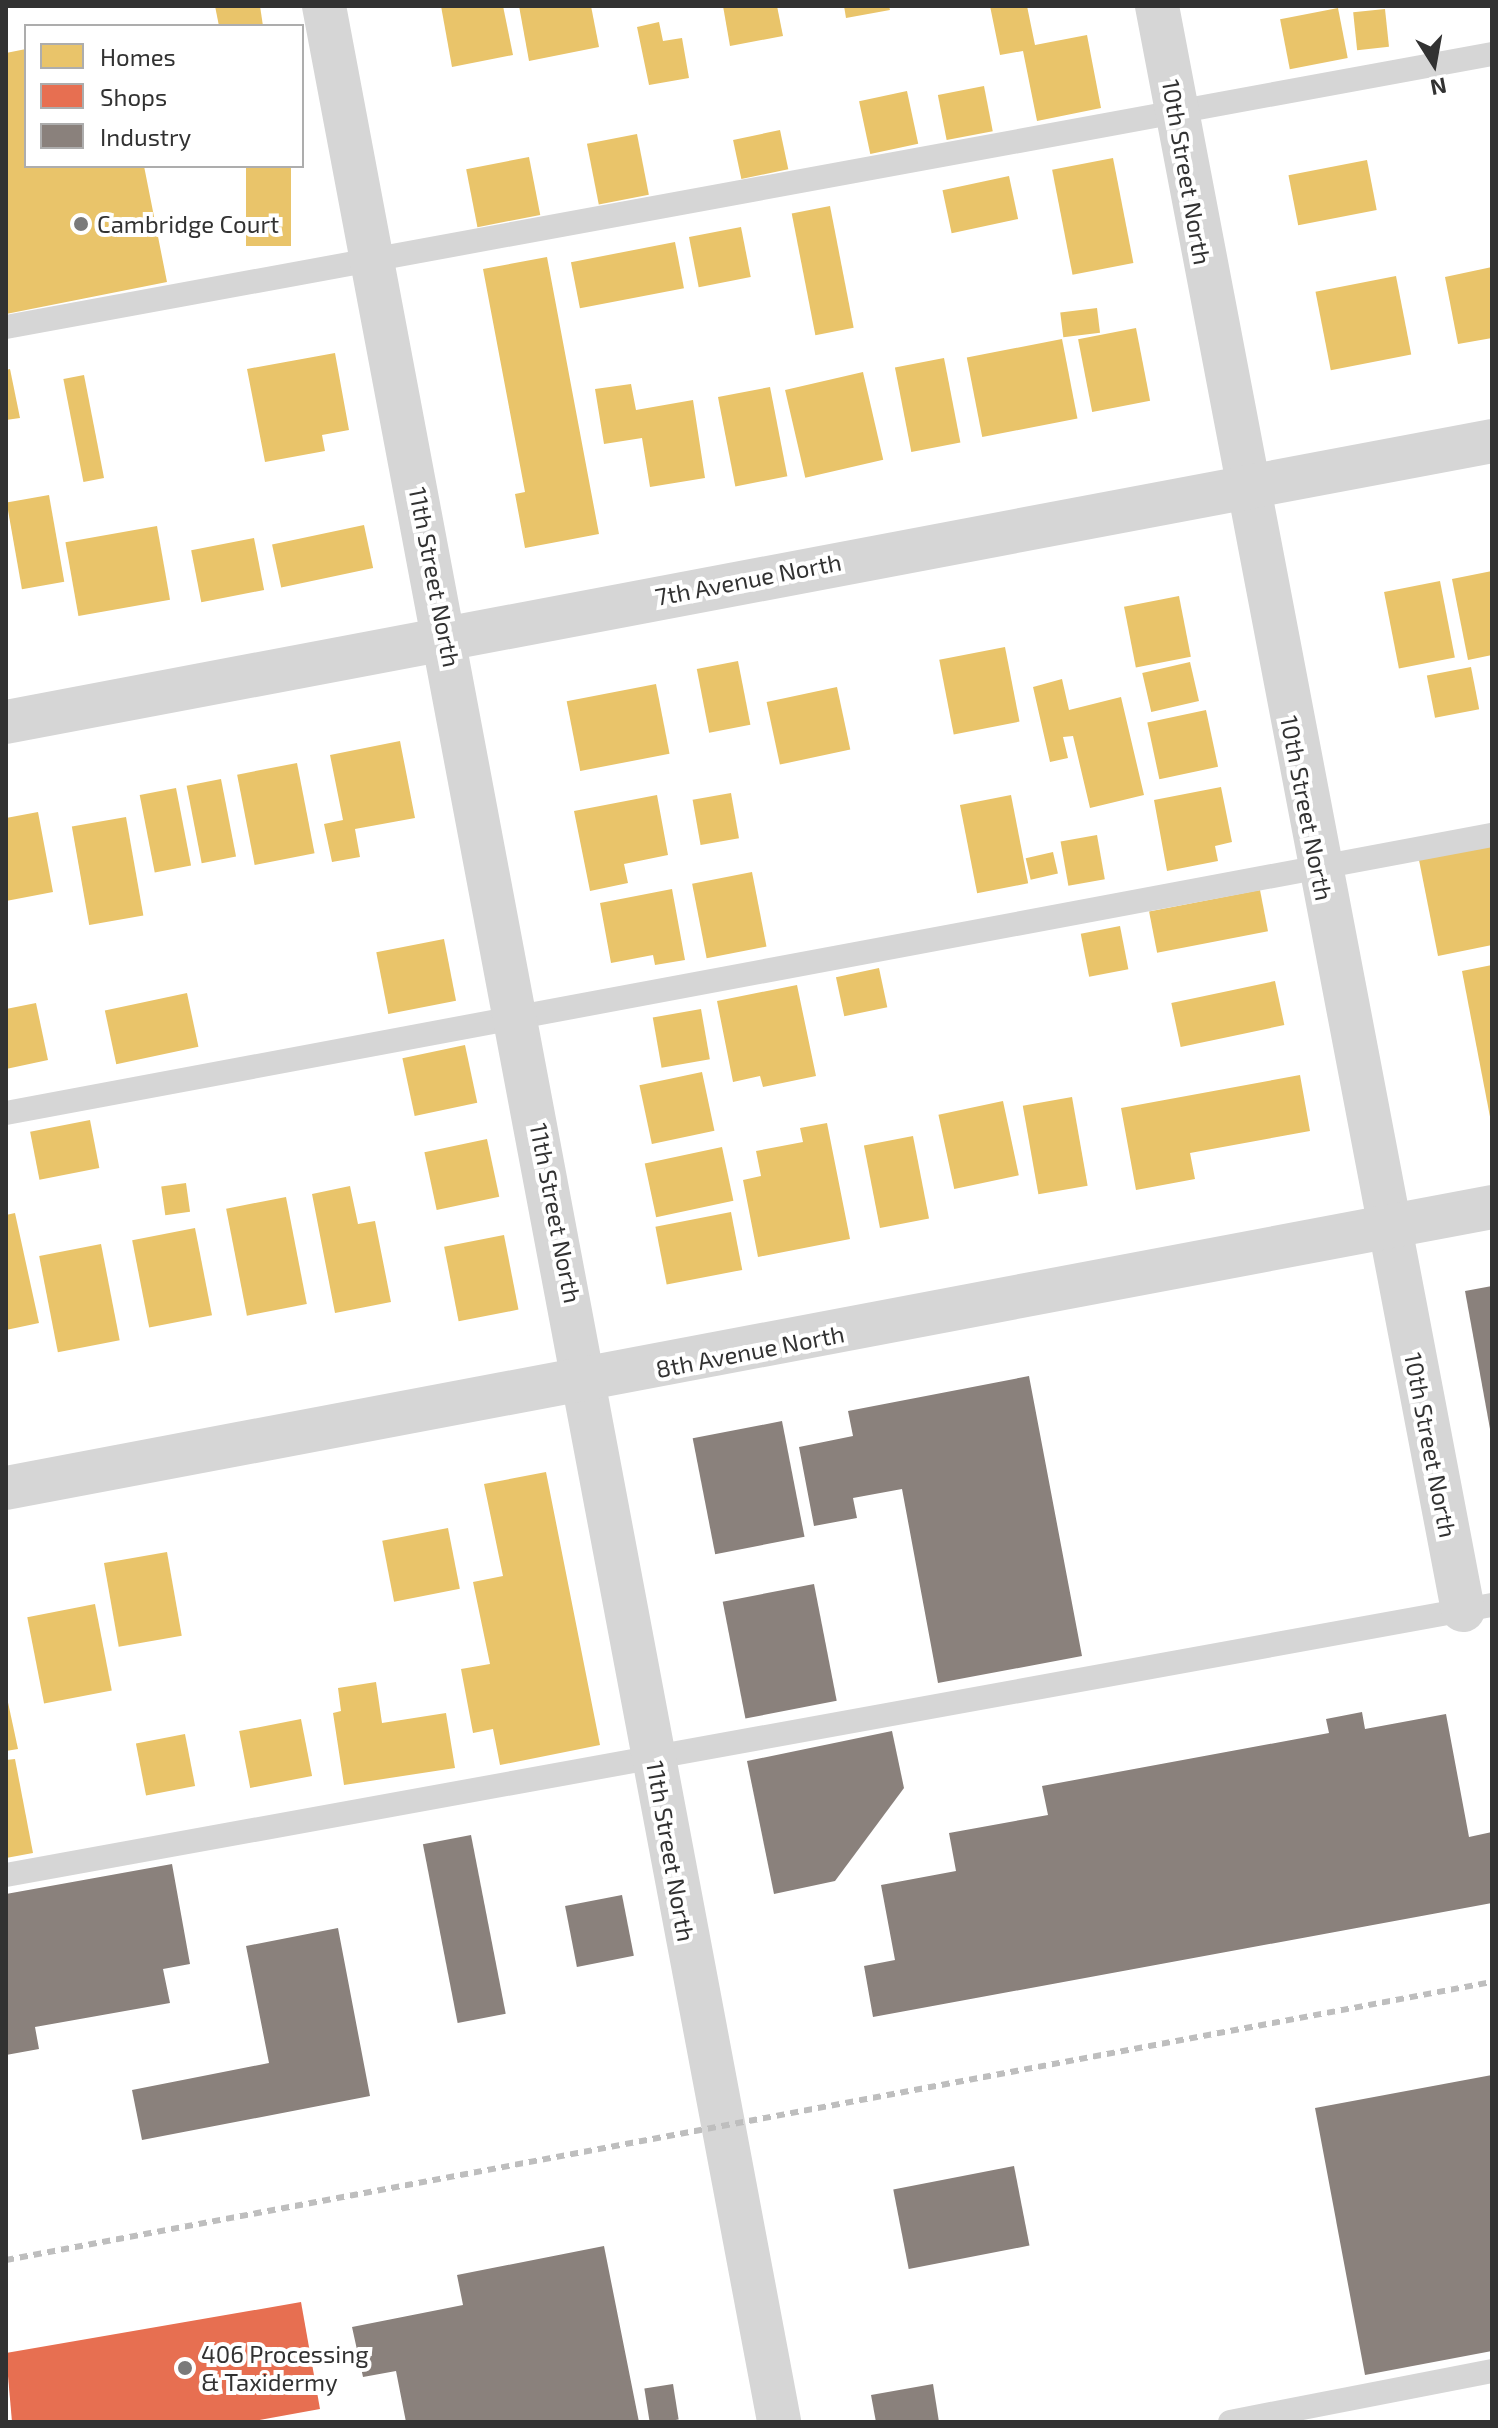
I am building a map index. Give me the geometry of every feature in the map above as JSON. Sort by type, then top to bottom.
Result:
[{"type":"street","name":"11th Street North","points":[[324,6],[589,1382],[655,1757],[779,2422]]},
{"type":"street","name":"10th Street North","points":[[1157,6],[1245,486],[1389,1227],[1478,1607]]},
{"type":"street","name":"7th Avenue North","points":[[6,722],[447,635],[1492,441]]},
{"type":"street","name":"8th Avenue North","points":[[6,1488],[589,1382],[1492,1207]]},
{"type":"lane","points":[[6,327],[372,257],[1492,54]]},
{"type":"lane","points":[[6,1113],[1492,835]]},
{"type":"lane","points":[[6,1875],[1478,1607]]},
{"type":"lane","points":[[1230,2422],[1492,2371]]},
{"type":"building: Homes","points":[[215,6],[260,6],[263,24],[219,24]]},
{"type":"building: Homes","points":[[441,6],[503,6],[513,55],[452,67]]},
{"type":"building: Homes","points":[[519,6],[591,6],[599,47],[529,61]]},
{"type":"building: Homes","points":[[723,6],[777,6],[783,36],[730,46]]},
{"type":"building: Homes","points":[[844,6],[889,6],[890,10],[846,18]]},
{"type":"building: Homes","points":[[990,6],[1027,6],[1035,45],[1087,35],[1101,108],[1037,121],[1023,51],[1000,55]]},
{"type":"building: Homes","points":[[1338,8],[1348,58],[1290,69],[1280,19]]},
{"type":"building: Homes","points":[[1385,9],[1389,47],[1357,50],[1353,12]]},
{"type":"building: Homes","points":[[659,22],[663,41],[682,38],[689,78],[649,85],[637,27]]},
{"type":"building: Homes","name":"Cambridge Court","points":[[24,49],[24,168],[144,168],[167,282],[6,314],[6,53]]},
{"type":"building: Homes","points":[[984,86],[993,131],[947,140],[938,95]]},
{"type":"building: Homes","points":[[907,91],[918,144],[870,154],[859,101]]},
{"type":"building: Homes","points":[[780,130],[788,169],[741,179],[733,140]]},
{"type":"building: Homes","points":[[637,134],[649,195],[599,205],[587,144]]},
{"type":"building: Homes","points":[[529,157],[540,215],[477,227],[466,169]]},
{"type":"building: Homes","points":[[1113,158],[1133,263],[1073,275],[1052,170]]},
{"type":"building: Homes","points":[[1367,160],[1377,210],[1298,225],[1288,175]]},
{"type":"building: Homes","points":[[246,168],[291,168],[291,246],[246,246]]},
{"type":"building: Homes","points":[[1009,176],[1018,219],[952,233],[942,190]]},
{"type":"building: Homes","points":[[830,206],[854,328],[815,335],[792,213]]},
{"type":"building: Homes","points":[[741,227],[751,277],[699,287],[689,237]]},
{"type":"building: Homes","points":[[675,242],[684,288],[580,308],[571,262]]},
{"type":"building: Homes","points":[[547,257],[599,534],[525,548],[515,494],[525,492],[483,269]]},
{"type":"building: Homes","points":[[1492,267],[1492,338],[1458,344],[1445,277]]},
{"type":"building: Homes","points":[[1396,276],[1411,355],[1331,370],[1316,292]]},
{"type":"building: Homes","points":[[1097,308],[1100,333],[1063,337],[1060,313]]},
{"type":"building: Homes","points":[[1136,328],[1150,401],[1092,412],[1078,339]]},
{"type":"building: Homes","points":[[1062,339],[1077,419],[982,437],[967,358]]},
{"type":"building: Homes","points":[[335,353],[349,430],[322,435],[325,451],[265,462],[247,369]]},
{"type":"building: Homes","points":[[944,358],[960,442],[911,452],[895,368]]},
{"type":"building: Homes","points":[[10,369],[20,418],[6,420],[6,370]]},
{"type":"building: Homes","points":[[863,372],[883,460],[805,478],[785,390]]},
{"type":"building: Homes","points":[[84,375],[104,478],[83,482],[63,379]]},
{"type":"building: Homes","points":[[631,384],[636,410],[693,400],[705,478],[650,487],[642,438],[604,444],[595,389]]},
{"type":"building: Homes","points":[[770,387],[787,476],[735,486],[718,397]]},
{"type":"building: Homes","points":[[49,495],[64,582],[22,589],[7,502]]},
{"type":"building: Homes","points":[[364,525],[373,568],[281,588],[272,545]]},
{"type":"building: Homes","points":[[157,526],[170,600],[78,616],[65,542]]},
{"type":"building: Homes","points":[[254,538],[264,590],[201,602],[191,550]]},
{"type":"building: Homes","points":[[1492,571],[1492,655],[1468,660],[1452,579]]},
{"type":"building: Homes","points":[[1440,581],[1455,658],[1399,668],[1384,592]]},
{"type":"building: Homes","points":[[1179,596],[1191,657],[1136,668],[1124,607]]},
{"type":"building: Homes","points":[[1005,647],[1020,722],[954,734],[939,660]]},
{"type":"building: Homes","points":[[738,661],[750,725],[709,733],[697,669]]},
{"type":"building: Homes","points":[[1190,662],[1199,701],[1151,712],[1142,673]]},
{"type":"building: Homes","points":[[1471,667],[1479,709],[1435,718],[1427,676]]},
{"type":"building: Homes","points":[[1062,679],[1069,710],[1121,697],[1144,795],[1090,808],[1073,736],[1063,737],[1068,758],[1050,762],[1033,687]]},
{"type":"building: Homes","points":[[656,684],[670,754],[580,771],[567,701]]},
{"type":"building: Homes","points":[[837,687],[850,750],[780,765],[767,702]]},
{"type":"building: Homes","points":[[1206,710],[1218,767],[1159,779],[1147,722]]},
{"type":"building: Homes","points":[[400,741],[415,818],[355,829],[360,857],[332,862],[324,824],[343,820],[330,755]]},
{"type":"building: Homes","points":[[297,763],[315,853],[255,865],[237,775]]},
{"type":"building: Homes","points":[[221,779],[236,857],[202,863],[187,786]]},
{"type":"building: Homes","points":[[1221,787],[1232,842],[1215,846],[1218,861],[1167,871],[1154,800]]},
{"type":"building: Homes","points":[[176,788],[191,866],[155,873],[140,795]]},
{"type":"building: Homes","points":[[731,793],[739,838],[701,845],[693,800]]},
{"type":"building: Homes","points":[[657,795],[668,855],[624,864],[628,883],[590,891],[574,811]]},
{"type":"building: Homes","points":[[1011,795],[1028,883],[977,893],[960,805]]},
{"type":"building: Homes","points":[[38,812],[53,892],[6,901],[6,818]]},
{"type":"building: Homes","points":[[126,817],[143,915],[89,925],[72,827]]},
{"type":"building: Homes","points":[[1097,835],[1105,879],[1068,886],[1061,841]]},
{"type":"building: Homes","points":[[1492,846],[1492,945],[1438,956],[1419,860]]},
{"type":"building: Homes","points":[[1053,852],[1058,873],[1031,880],[1026,858]]},
{"type":"building: Homes","points":[[752,872],[767,947],[707,958],[692,884]]},
{"type":"building: Homes","points":[[672,889],[685,960],[655,965],[653,955],[611,963],[600,903]]},
{"type":"building: Homes","points":[[1260,890],[1268,931],[1157,953],[1149,912]]},
{"type":"building: Homes","points":[[1120,926],[1128,969],[1089,977],[1081,934]]},
{"type":"building: Homes","points":[[444,939],[456,1001],[388,1014],[376,952]]},
{"type":"building: Homes","points":[[1492,965],[1492,1122],[1491,1122],[1462,971]]},
{"type":"building: Homes","points":[[879,968],[887,1007],[844,1016],[836,977]]},
{"type":"building: Homes","points":[[1275,981],[1284,1025],[1181,1047],[1171,1003]]},
{"type":"building: Homes","points":[[797,985],[816,1076],[763,1087],[760,1076],[733,1082],[717,1001]]},
{"type":"building: Homes","points":[[187,993],[198,1047],[116,1064],[105,1010]]},
{"type":"building: Homes","points":[[36,1003],[48,1060],[6,1069],[6,1009]]},
{"type":"building: Homes","points":[[701,1009],[710,1059],[662,1068],[653,1018]]},
{"type":"building: Homes","points":[[465,1045],[477,1103],[415,1116],[402,1058]]},
{"type":"building: Homes","points":[[702,1072],[714,1131],[652,1144],[639,1085]]},
{"type":"building: Homes","points":[[1300,1075],[1310,1131],[1190,1153],[1195,1179],[1136,1190],[1121,1108]]},
{"type":"building: Homes","points":[[1072,1097],[1088,1186],[1038,1194],[1023,1106]]},
{"type":"building: Homes","points":[[1003,1101],[1019,1175],[954,1189],[938,1115]]},
{"type":"building: Homes","points":[[90,1120],[99,1168],[39,1180],[30,1132]]},
{"type":"building: Homes","points":[[827,1123],[850,1239],[758,1257],[743,1180],[761,1176],[756,1151],[803,1142],[800,1128]]},
{"type":"building: Homes","points":[[913,1136],[929,1218],[880,1228],[864,1146]]},
{"type":"building: Homes","points":[[487,1139],[499,1197],[437,1210],[424,1152]]},
{"type":"building: Homes","points":[[722,1147],[733,1201],[656,1217],[645,1163]]},
{"type":"building: Homes","points":[[186,1183],[190,1212],[165,1215],[161,1186]]},
{"type":"building: Homes","points":[[350,1186],[358,1224],[375,1221],[391,1302],[335,1313],[312,1194]]},
{"type":"building: Homes","points":[[286,1197],[307,1304],[247,1316],[226,1209]]},
{"type":"building: Homes","points":[[731,1212],[742,1270],[667,1285],[655,1227]]},
{"type":"building: Homes","points":[[15,1213],[39,1323],[6,1330],[6,1215]]},
{"type":"building: Homes","points":[[195,1228],[212,1315],[149,1328],[132,1240]]},
{"type":"building: Homes","points":[[504,1235],[519,1310],[459,1321],[444,1247]]},
{"type":"building: Homes","points":[[101,1244],[120,1340],[58,1352],[39,1256]]},
{"type":"building: Homes","points":[[546,1472],[600,1745],[500,1765],[493,1729],[473,1733],[461,1669],[490,1664],[473,1582],[503,1576],[484,1484]]},
{"type":"building: Homes","points":[[448,1528],[460,1589],[394,1602],[382,1541]]},
{"type":"building: Homes","points":[[167,1552],[182,1636],[119,1647],[104,1563]]},
{"type":"building: Homes","points":[[95,1604],[112,1690],[44,1704],[27,1617]]},
{"type":"building: Homes","points":[[376,1682],[382,1723],[446,1713],[455,1768],[344,1785],[333,1713],[341,1711],[338,1688]]},
{"type":"building: Homes","points":[[6,1693],[18,1749],[6,1751]]},
{"type":"building: Homes","points":[[301,1719],[312,1776],[250,1788],[239,1731]]},
{"type":"building: Homes","points":[[185,1734],[195,1786],[146,1796],[136,1744]]},
{"type":"building: Homes","points":[[15,1759],[33,1853],[6,1858],[6,1760]]},
{"type":"building: Shops","points":[[301,2302],[320,2409],[249,2422],[12,2422],[6,2353]]},
{"type":"building: Industry","points":[[1492,1286],[1492,1429],[1490,1429],[1465,1291]]},
{"type":"building: Industry","points":[[1029,1376],[1082,1656],[938,1683],[902,1489],[853,1498],[857,1518],[814,1526],[799,1447],[853,1436],[848,1411]]},
{"type":"building: Industry","points":[[782,1421],[805,1537],[715,1554],[693,1438]]},
{"type":"building: Industry","points":[[814,1584],[837,1701],[745,1719],[723,1602]]},
{"type":"building: Industry","points":[[1362,1712],[1365,1729],[1446,1714],[1469,1837],[1492,1832],[1492,1903],[873,2017],[864,1966],[895,1960],[881,1885],[956,1871],[949,1833],[1048,1815],[1042,1786],[1329,1733],[1326,1719]]},
{"type":"building: Industry","points":[[892,1731],[904,1788],[835,1881],[774,1894],[747,1761]]},
{"type":"building: Industry","points":[[471,1835],[506,2014],[458,2023],[423,1844]]},
{"type":"building: Industry","points":[[172,1864],[190,1964],[163,1969],[170,2003],[35,2027],[39,2049],[6,2055],[6,1894]]},
{"type":"building: Industry","points":[[622,1895],[634,1956],[577,1967],[565,1906]]},
{"type":"building: Industry","points":[[338,1928],[370,2096],[142,2140],[132,2090],[269,2063],[246,1946]]},
{"type":"building: Industry","points":[[1492,2075],[1492,2351],[1365,2375],[1315,2108]]},
{"type":"building: Industry","points":[[1014,2166],[1029,2246],[909,2269],[893,2189]]},
{"type":"building: Industry","points":[[604,2246],[639,2422],[406,2422],[396,2371],[363,2377],[352,2327],[463,2305],[457,2275]]},
{"type":"building: Industry","points":[[673,2384],[679,2420],[650,2422],[644,2389]]},
{"type":"building: Industry","points":[[933,2384],[939,2422],[876,2422],[871,2395]]},
{"type":"railway","points":[[6,2260],[1492,1982]]},
{"type":"place","name":"Cambridge Court","points":[[81,224]]},
{"type":"place","name":"406 Processing & Taxidermy","points":[[185,2368]]}]
